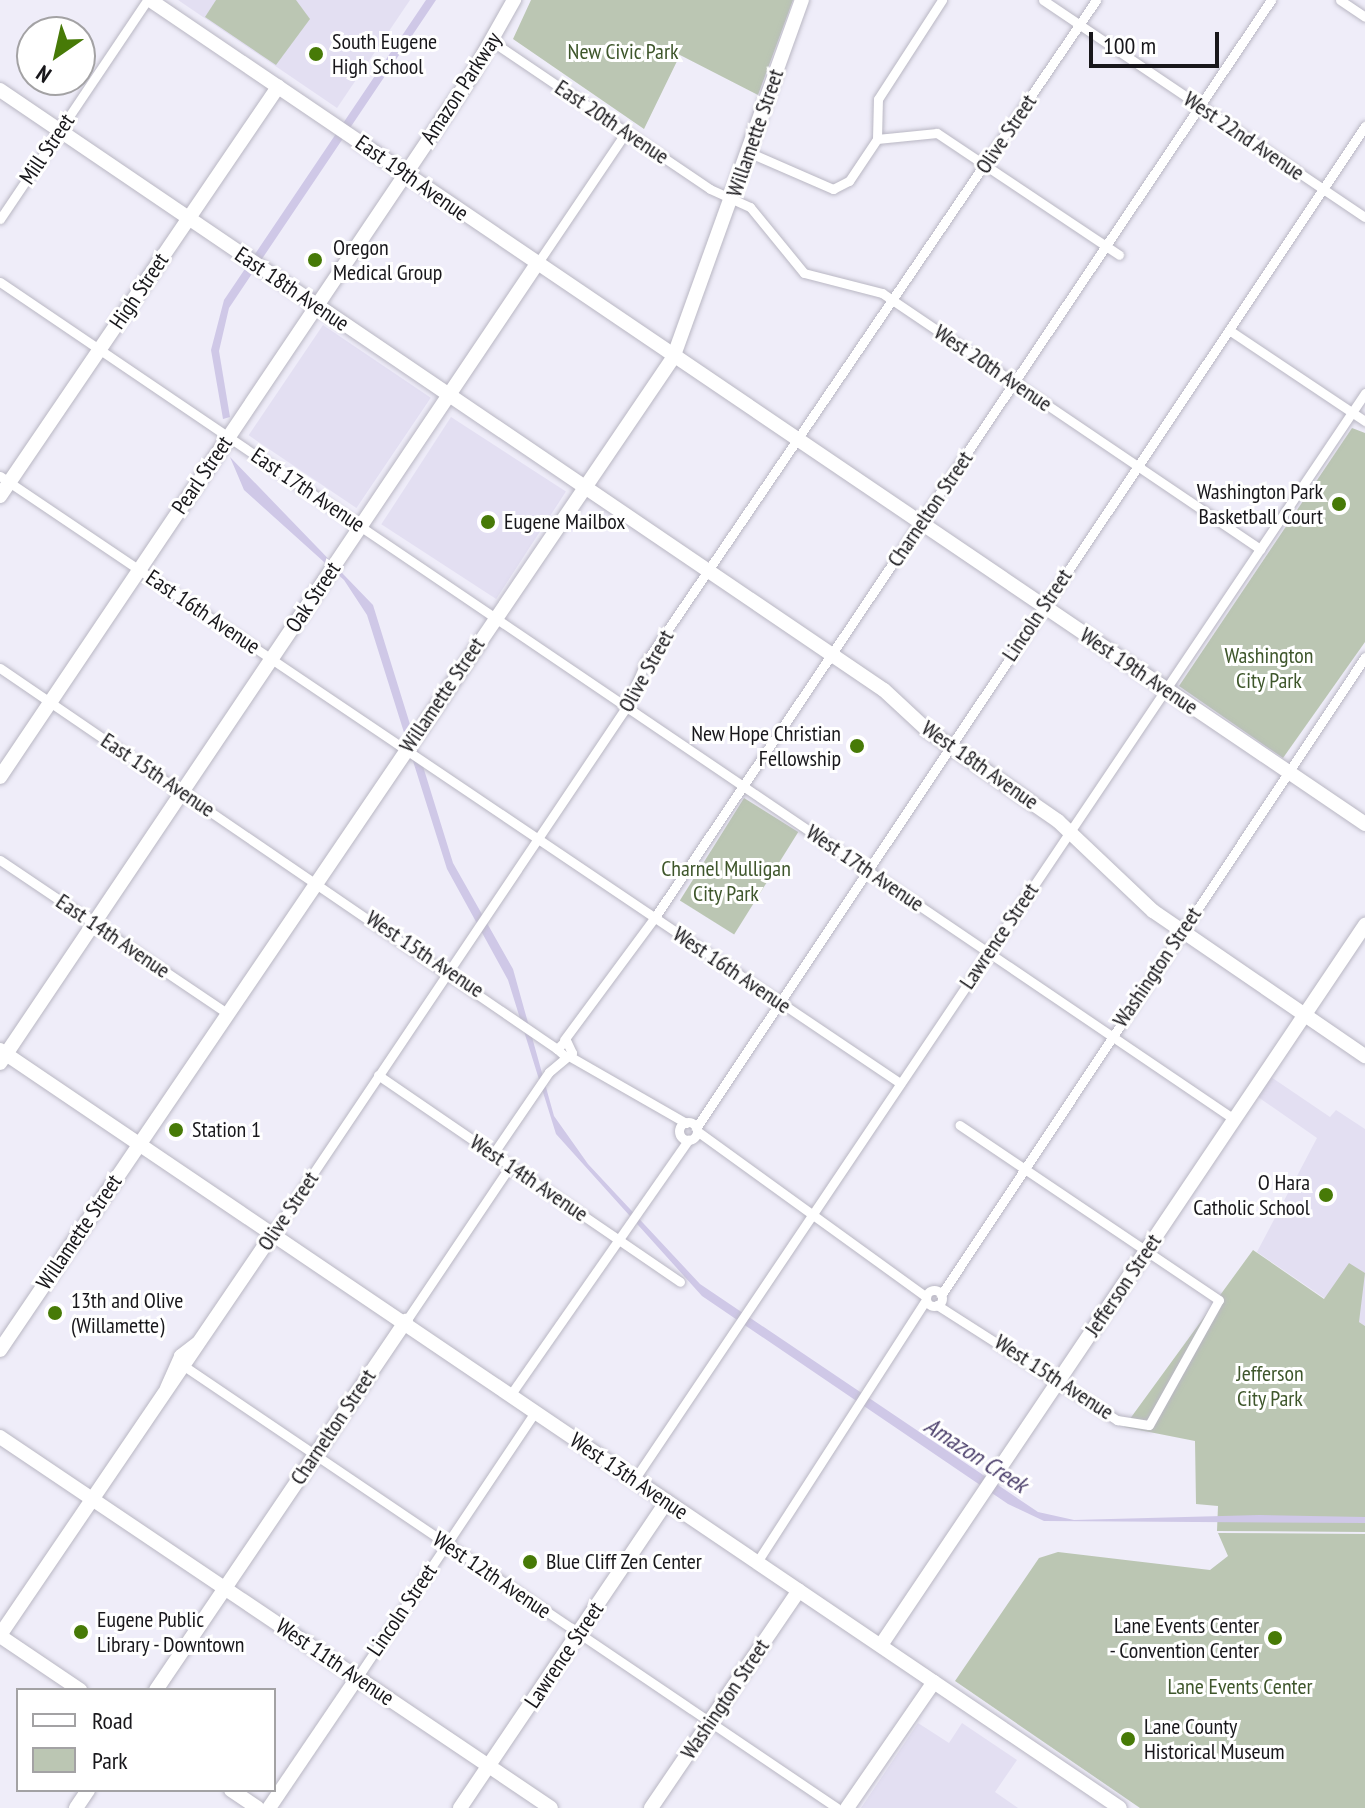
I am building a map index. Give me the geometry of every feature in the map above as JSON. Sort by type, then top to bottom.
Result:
[{"type":"main road","name":"East 19th Avenue","points":[[149,0],[673,358]]},
{"type":"main road","name":"Amazon Parkway","points":[[405,174],[493,42],[514,0]]},
{"type":"main road","name":"Willamette Street","points":[[0,1350],[673,358],[733,199],[802,0]]},
{"type":"main road","name":"High Street","points":[[0,496],[4,479],[100,349],[278,87]]},
{"type":"main road","name":"East 18th Avenue","points":[[0,90],[583,487]]},
{"type":"main road","name":"Pearl Street","points":[[0,777],[405,174]]},
{"type":"main road","name":"Oak Street","points":[[2,1055],[537,264]]},
{"type":"main road","name":"West 19th Avenue","points":[[673,358],[800,439],[1365,824]]},
{"type":"main road","name":"West 18th Avenue","points":[[583,487],[831,655],[949,745],[1070,830],[1181,931],[1365,1056]]},
{"type":"main road","name":"Jefferson Street","points":[[881,1645],[1365,925]]},
{"type":"main road","name":"West 13th Avenue","points":[[2,1055],[406,1321],[634,1480],[1120,1808]]},
{"type":"main road","name":"Olive Street","points":[[167,1388],[187,1368],[197,1344],[273,1233]]},
{"type":"main road","name":"Charnelton Street","points":[[157,1688],[313,1453],[406,1321]]},
{"type":"main road","name":"Olive Street","points":[[0,1636],[167,1388],[181,1356],[197,1344]]},
{"type":"main road","name":"West 11th Avenue","points":[[0,1437],[551,1808]]},
{"type":"main road","name":"Lawrence Street","points":[[460,1808],[667,1501]]},
{"type":"main road","name":"Washington Street","points":[[651,1808],[799,1590]]},
{"type":"main road","points":[[0,1636],[77,1688]]},
{"type":"main road","name":"Lincoln Street","points":[[269,1808],[357,1678]]},
{"type":"main road","points":[[847,1808],[934,1682]]},
{"type":"main road","points":[[234,1792],[258,1808]]},
{"type":"street","name":"Mill Street","points":[[0,219],[149,0]]},
{"type":"street","points":[[748,152],[833,189],[849,181],[877,139],[878,99],[942,0]]},
{"type":"street","name":"West 22nd Avenue","points":[[1043,0],[1365,217]]},
{"type":"street","name":"Olive Street","points":[[273,1233],[627,706],[645,663],[894,302],[1096,0]]},
{"type":"street","name":"Charnelton Street","points":[[493,1154],[922,522],[1271,0]]},
{"type":"street","points":[[1340,0],[1365,17]]},
{"type":"street","name":"East 20th Avenue","points":[[493,42],[626,132],[733,199]]},
{"type":"street","name":"Lincoln Street","points":[[511,1394],[1365,126]]},
{"type":"street","name":"Oak Street","points":[[537,264],[626,132]]},
{"type":"street","points":[[877,139],[937,133],[1119,255]]},
{"type":"street","name":"West 20th Avenue","points":[[733,199],[756,211],[804,273],[871,289],[894,302],[1260,549]]},
{"type":"street","name":"East 17th Avenue","points":[[0,282],[494,618]]},
{"type":"street","points":[[1229,330],[1365,421]]},
{"type":"street","name":"Lawrence Street","points":[[634,1480],[1365,393]]},
{"type":"street","name":"East 16th Avenue","points":[[4,479],[406,749]]},
{"type":"street","name":"West 17th Avenue","points":[[494,618],[1234,1119]]},
{"type":"street","name":"Washington Street","points":[[757,1562],[1365,657]]},
{"type":"street","name":"East 15th Avenue","points":[[0,668],[316,882]]},
{"type":"street","name":"West 16th Avenue","points":[[406,749],[900,1083]]},
{"type":"street","name":"East 14th Avenue","points":[[0,860],[227,1013]]},
{"type":"street","name":"West 15th Avenue","points":[[316,882],[1117,1420],[1149,1425],[1219,1300],[1147,1251]]},
{"type":"street","name":"West 14th Avenue","points":[[378,1075],[680,1282]]},
{"type":"street","points":[[960,1125],[1147,1251]]},
{"type":"street","name":"Charnelton Street","points":[[406,1321],[511,1165]]},
{"type":"street","name":"West 12th Avenue","points":[[187,1368],[837,1808]]},
{"type":"street","name":"Lincoln Street","points":[[357,1678],[535,1412]]},
{"type":"shaded area","name":"South Eugene High School","points":[[178,0],[410,0],[337,108]]},
{"type":"shaded area","points":[[426,0],[436,0],[229,308],[219,351],[230,417],[223,419],[211,350],[224,300]]},
{"type":"shaded area","points":[[323,325],[431,398],[356,508],[249,435]]},
{"type":"shaded area","points":[[451,417],[566,492],[496,599],[381,524]]},
{"type":"shaded area","points":[[230,457],[373,605],[453,863],[513,969],[554,1116],[588,1164],[700,1284],[1038,1512],[1074,1520],[1259,1515],[1365,1517],[1365,1523],[1044,1521],[1008,1504],[702,1296],[556,1134],[508,980],[447,869],[367,615],[344,580],[244,490]]},
{"type":"shaded area","name":"O Hara Catholic School","points":[[1271,1077],[1330,1117],[1336,1110],[1365,1129],[1365,1326],[1257,1252],[1317,1138],[1258,1097]]},
{"type":"shaded area","points":[[918,1723],[949,1743],[962,1723],[1017,1760],[995,1792],[1018,1808],[861,1808]]},
{"type":"green space","points":[[216,0],[296,0],[310,19],[276,65],[205,17]]},
{"type":"green space","name":"New Civic Park","points":[[531,0],[793,0],[758,95],[680,55],[644,129],[513,39]]},
{"type":"green space","name":"Washington City Park","points":[[1352,428],[1365,433],[1365,642],[1283,758],[1179,686]]},
{"type":"green space","name":"Charnel Mulligan City Park","points":[[744,798],[798,832],[734,935],[680,901]]},
{"type":"green space","name":"Jefferson City Park","points":[[1253,1250],[1324,1299],[1349,1263],[1365,1273],[1359,1322],[1365,1326],[1365,1532],[1217,1531],[1218,1506],[1196,1504],[1195,1441],[1124,1427]]},
{"type":"green space","name":"Lane Events Center","points":[[1218,1533],[1365,1534],[1365,1808],[1140,1808],[955,1681],[1039,1558],[1058,1552],[1210,1570],[1228,1556]]},
{"type":"place","name":"South Eugene High School","points":[[316,54]]},
{"type":"place","name":"Oregon Medical Group","points":[[315,260]]},
{"type":"place","name":"Washington Park Basketball Court","points":[[1339,504]]},
{"type":"place","name":"Eugene Mailbox","points":[[488,522]]},
{"type":"place","name":"New Hope Christian Fellowship","points":[[857,746]]},
{"type":"place","name":"Station 1","points":[[176,1130]]},
{"type":"place","name":"O Hara Catholic School","points":[[1326,1195]]},
{"type":"place","name":"13th and Olive (Willamette)","points":[[55,1313]]},
{"type":"place","name":"Blue Cliff Zen Center","points":[[530,1562]]},
{"type":"place","name":"Eugene Public Library - Downtown","points":[[81,1632]]},
{"type":"place","name":"Lane Events Center - Convention Center","points":[[1275,1638]]},
{"type":"place","name":"Lane County Historical Museum","points":[[1128,1739]]},
{"type":"water label","name":"Amazon Creek","points":[[976,1455]]}]
